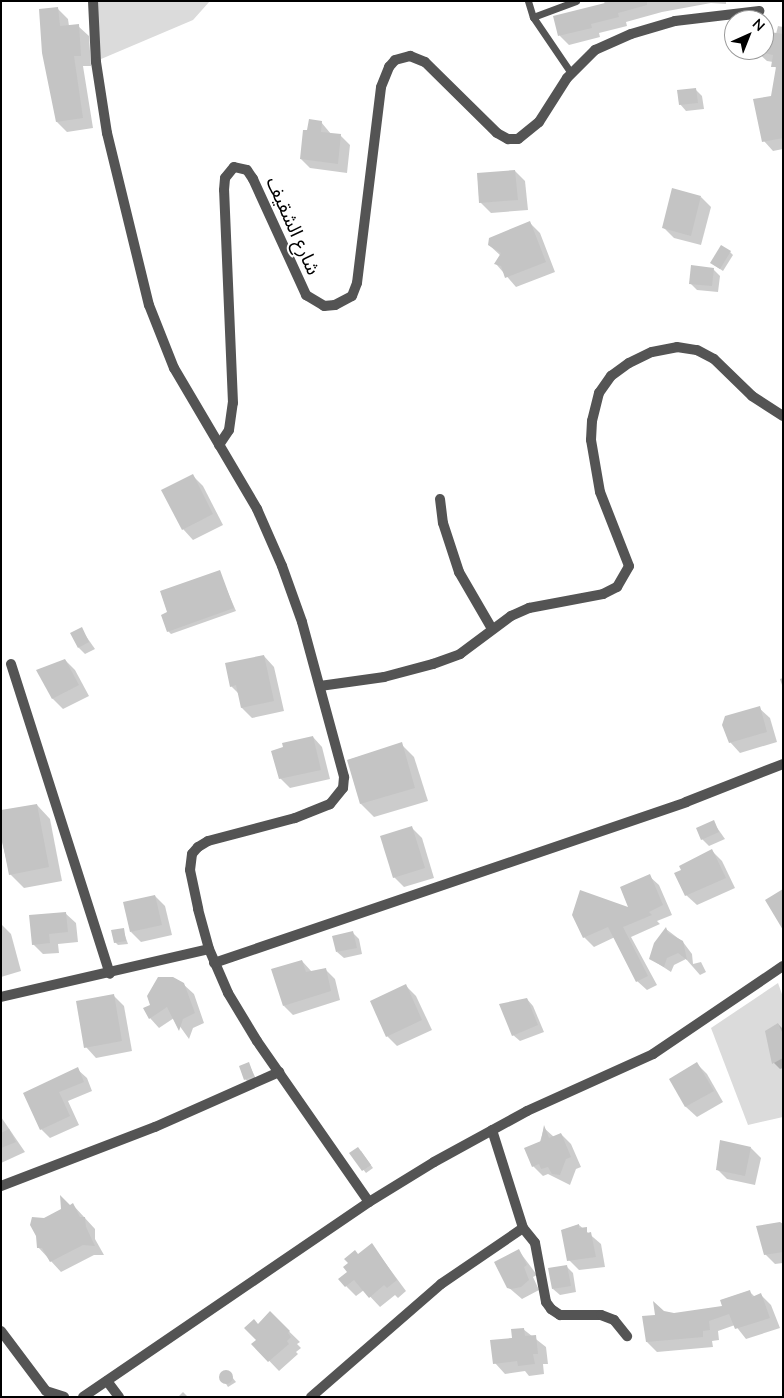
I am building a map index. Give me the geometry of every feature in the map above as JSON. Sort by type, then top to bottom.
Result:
[{"type":"street","points":[[93,1],[96,62],[107,133],[137,266],[160,338],[257,509],[282,566],[320,686],[344,776],[343,788],[338,796],[322,808],[208,842],[192,854],[190,870],[208,949],[256,1041],[369,1202]]},
{"type":"street","name":"شارع الشقيف","points":[[219,445],[229,430],[233,403],[224,234],[225,184],[229,172],[240,166],[253,179],[306,295],[324,306],[335,306],[352,296],[357,283],[381,88],[384,76],[396,60],[410,56],[426,62],[497,133],[508,139],[518,139],[539,122],[571,73],[595,50],[631,34],[701,16],[724,14]]},
{"type":"street","points":[[320,686],[384,677],[433,664],[460,654],[492,629],[529,608],[603,594],[617,587],[624,578],[629,566],[600,492],[591,440],[592,421],[599,393],[611,376],[652,352],[677,347],[696,350],[714,359],[752,396],[783,416]]},
{"type":"street","points":[[440,499],[444,523],[459,572],[492,629]]},
{"type":"street","points":[[11,664],[110,974]]},
{"type":"street","points":[[214,963],[686,802],[783,764]]},
{"type":"street","points":[[1,997],[110,974],[208,949]]},
{"type":"street","points":[[83,1397],[369,1202],[492,1130],[654,1054],[783,966]]},
{"type":"street","points":[[1,1186],[155,1127],[279,1072]]},
{"type":"street","points":[[492,1130],[523,1228],[535,1243],[546,1302],[551,1309],[560,1315],[601,1316],[614,1320],[627,1336]]},
{"type":"street","points":[[311,1397],[442,1284],[523,1228]]},
{"type":"street","points":[[1,1330],[46,1391],[64,1397]]},
{"type":"street","points":[[107,1381],[119,1397]]},
{"type":"lane","points":[[528,1],[533,17],[571,73]]},
{"type":"lane","points":[[533,17],[576,1]]},
{"type":"shaded area","points":[[94,1],[210,1],[193,20],[94,62]]},
{"type":"shaded area","points":[[778,983],[783,997],[783,1117],[748,1125],[711,1028]]},
{"type":"building","points":[[613,1],[647,1],[647,5],[618,13],[619,17],[591,24],[592,28],[558,36],[553,16]]},
{"type":"building","points":[[58,7],[60,26],[79,24],[81,56],[74,56],[83,118],[56,122],[42,53],[39,9]]},
{"type":"building","points":[[774,33],[783,34],[783,138],[762,142],[753,99],[771,96],[776,67],[771,67],[772,60],[774,60]]},
{"type":"building","points":[[696,88],[698,103],[679,105],[677,90]]},
{"type":"building","points":[[309,119],[322,121],[321,132],[341,134],[338,164],[300,159],[303,130],[307,130]]},
{"type":"building","points":[[515,170],[518,200],[479,203],[477,173]]},
{"type":"building","points":[[672,188],[701,196],[691,236],[662,228]]},
{"type":"building","points":[[530,221],[546,262],[505,278],[501,266],[494,264],[501,253],[488,245],[489,238]]},
{"type":"building","points":[[721,245],[731,251],[720,269],[710,263]]},
{"type":"building","points":[[691,265],[714,268],[712,286],[689,284]]},
{"type":"building","points":[[193,474],[213,514],[182,530],[161,490]]},
{"type":"building","points":[[220,570],[234,608],[167,632],[161,615],[167,612],[160,591]]},
{"type":"building","points":[[82,627],[89,642],[78,648],[70,633]]},
{"type":"building","points":[[264,655],[274,701],[241,708],[236,685],[230,687],[225,663]]},
{"type":"building","points":[[65,659],[79,685],[52,699],[36,670]]},
{"type":"building","points":[[760,706],[767,732],[729,743],[722,725],[725,716]]},
{"type":"building","points":[[313,736],[321,770],[279,779],[271,751],[283,747],[282,743]]},
{"type":"building","points":[[402,742],[415,788],[360,804],[347,760]]},
{"type":"building","points":[[37,804],[49,867],[9,875],[1,835],[1,810]]},
{"type":"building","points":[[714,820],[719,832],[701,840],[696,828]]},
{"type":"building","points":[[412,826],[425,868],[393,878],[380,836]]},
{"type":"building","points":[[712,849],[726,878],[685,896],[674,873],[681,870],[679,866]]},
{"type":"building","points":[[650,874],[663,905],[649,912],[652,915],[623,927],[648,976],[636,982],[608,927],[583,938],[572,915],[580,890],[628,907],[620,887]]},
{"type":"building","points":[[783,889],[783,930],[765,900]]},
{"type":"building","points":[[155,895],[162,925],[130,932],[123,902]]},
{"type":"building","points":[[66,912],[68,932],[49,934],[50,943],[32,945],[29,915]]},
{"type":"building","points":[[666,927],[668,933],[683,941],[687,960],[678,953],[667,958],[664,967],[649,959],[654,943]]},
{"type":"building","points":[[124,928],[126,941],[114,943],[111,930]]},
{"type":"building","points":[[353,931],[357,948],[336,952],[332,936]]},
{"type":"building","points":[[302,960],[306,972],[326,968],[331,991],[283,1006],[271,969]]},
{"type":"building","points":[[158,977],[173,977],[184,983],[195,1013],[183,1019],[179,1031],[167,1007],[149,1019],[143,1008],[150,1005],[147,996]]},
{"type":"building","points":[[406,984],[422,1020],[386,1037],[370,1001]]},
{"type":"building","points":[[114,994],[122,1041],[84,1048],[76,1001]]},
{"type":"building","points":[[527,998],[538,1025],[512,1036],[499,1004]]},
{"type":"building","points":[[778,1023],[783,1034],[783,1058],[772,1064],[765,1031]]},
{"type":"building","points":[[249,1062],[254,1076],[244,1080],[239,1066]]},
{"type":"building","points":[[697,1062],[714,1091],[685,1107],[669,1079]]},
{"type":"building","points":[[78,1067],[84,1082],[59,1092],[70,1116],[40,1130],[23,1093]]},
{"type":"building","points":[[544,1125],[549,1138],[561,1133],[571,1157],[566,1159],[560,1175],[552,1174],[548,1167],[541,1169],[539,1164],[532,1167],[524,1148],[541,1141]]},
{"type":"building","points":[[9,1129],[16,1142],[1,1148],[1,1133]]},
{"type":"building","points":[[720,1140],[751,1147],[745,1176],[716,1170]]},
{"type":"building","points":[[358,1147],[371,1165],[362,1171],[349,1153]]},
{"type":"building","points":[[60,1195],[70,1205],[73,1203],[80,1217],[85,1217],[86,1227],[95,1246],[83,1245],[50,1262],[42,1248],[37,1248],[36,1236],[30,1225],[32,1217],[44,1218],[61,1209]]},
{"type":"building","points":[[780,1222],[783,1224],[783,1252],[764,1255],[756,1226]]},
{"type":"building","points":[[579,1224],[579,1228],[587,1227],[587,1233],[591,1232],[596,1257],[567,1261],[561,1230]]},
{"type":"building","points":[[372,1243],[397,1280],[387,1288],[384,1285],[369,1298],[354,1280],[345,1287],[338,1279],[347,1272],[343,1267],[348,1263],[344,1259],[355,1250],[358,1254]]},
{"type":"building","points":[[519,1249],[527,1265],[524,1267],[529,1280],[521,1287],[507,1288],[494,1262]]},
{"type":"building","points":[[567,1265],[571,1286],[552,1289],[548,1268]]},
{"type":"building","points":[[750,1290],[752,1297],[761,1293],[770,1318],[735,1329],[729,1314],[709,1321],[710,1330],[703,1331],[703,1337],[646,1342],[642,1316],[655,1315],[653,1301],[664,1311],[674,1313],[722,1306],[720,1300]]},
{"type":"building","points":[[270,1311],[290,1331],[288,1333],[291,1337],[287,1341],[289,1344],[268,1362],[251,1344],[256,1340],[244,1328],[254,1319],[258,1324]]},
{"type":"building","points":[[524,1328],[525,1336],[536,1335],[538,1354],[533,1354],[535,1364],[518,1366],[517,1361],[493,1364],[490,1340],[512,1338],[511,1329]]},
{"type":"building","points":[[223,1370],[229,1370],[233,1377],[229,1384],[223,1384],[219,1380],[219,1374]]}]
